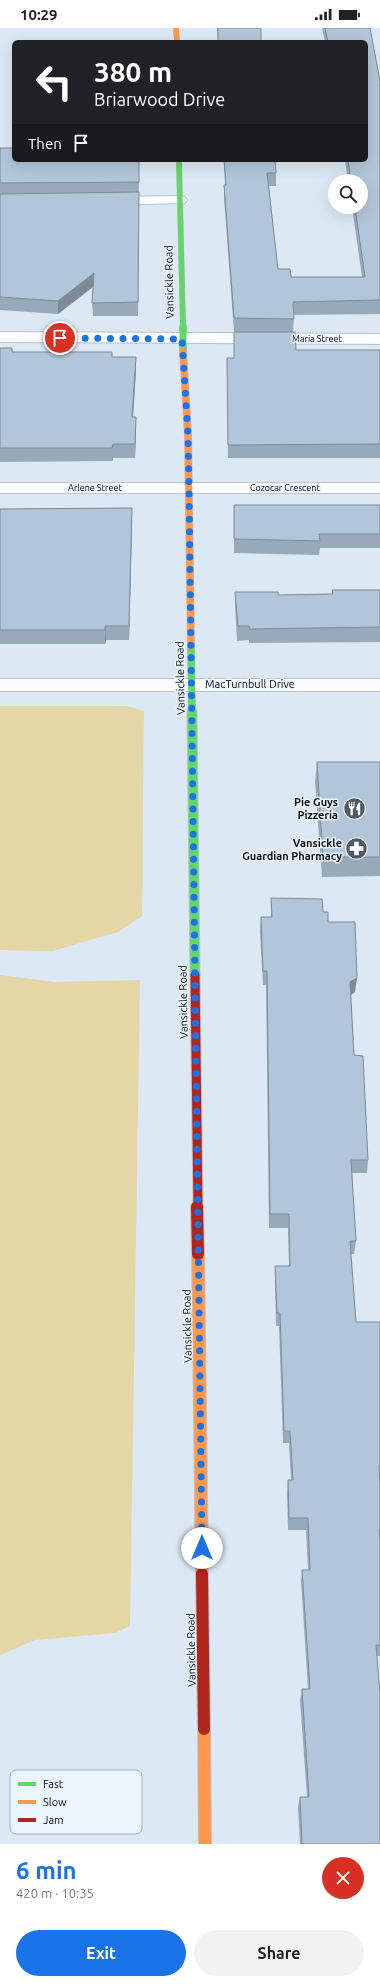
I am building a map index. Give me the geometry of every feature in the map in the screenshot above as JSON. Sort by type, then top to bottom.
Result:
[{"type":"street","points":[[176,28],[177,40]]},
{"type":"street","name":"Vansickle Road","points":[[179,162],[182,339],[188,435],[189,488],[205,1844]]},
{"type":"street","points":[[94,201],[180,200]]},
{"type":"street","name":"Maria Street","points":[[0,337],[182,339],[380,338]]},
{"type":"street","name":"Arlene Street","points":[[0,488],[189,488]]},
{"type":"street","name":"Cozocar Crescent","points":[[189,488],[380,488]]},
{"type":"street","name":"MacTurnbull Drive","points":[[0,685],[380,685]]},
{"type":"shaded area","points":[[0,706],[126,706],[144,711],[142,916],[118,932],[53,951],[0,950]]},
{"type":"shaded area","points":[[0,975],[54,982],[140,980],[130,1626],[115,1633],[35,1640],[0,1655]]},
{"type":"building","points":[[218,28],[261,28],[261,40],[218,40]]},
{"type":"building","points":[[325,28],[370,28],[380,81],[380,300],[293,302],[294,319],[234,318],[224,185],[226,185],[224,162],[275,162],[276,173],[267,173],[278,269],[290,269],[291,277],[365,277],[356,214],[368,214],[368,174],[350,174],[348,162],[368,162],[368,40],[328,40]]},
{"type":"building","points":[[0,148],[12,148],[12,162],[139,162],[139,182],[0,183]]},
{"type":"building","points":[[139,192],[138,302],[92,303],[94,273],[58,301],[0,297],[0,194]]},
{"type":"building","points":[[234,332],[295,332],[296,350],[380,350],[380,444],[228,445],[227,358],[234,358]]},
{"type":"building","points":[[0,348],[12,348],[12,352],[112,352],[112,357],[136,357],[132,417],[136,417],[135,444],[113,444],[112,448],[0,448]]},
{"type":"building","points":[[234,505],[380,505],[380,534],[319,534],[320,541],[234,539]]},
{"type":"building","points":[[132,508],[129,626],[105,626],[105,630],[0,630],[0,509]]},
{"type":"building","points":[[332,590],[380,590],[380,627],[250,629],[249,626],[238,626],[235,592],[278,592],[278,595],[333,594]]},
{"type":"building","points":[[317,762],[380,762],[380,857],[323,857]]},
{"type":"building","points":[[271,898],[322,899],[323,912],[328,912],[328,922],[355,922],[357,978],[350,982],[354,1055],[363,1056],[368,1160],[351,1160],[356,1241],[350,1241],[356,1322],[380,1322],[380,1645],[376,1645],[380,1693],[380,1844],[302,1844],[300,1797],[309,1797],[302,1689],[310,1689],[302,1570],[310,1570],[308,1518],[289,1518],[288,1480],[293,1480],[290,1431],[284,1431],[280,1313],[277,1313],[275,1266],[290,1266],[289,1214],[270,1214],[267,971],[263,971],[261,917],[272,917]]},
{"type":"traffic: fast","points":[[179,162],[183,351]]},
{"type":"traffic: fast","points":[[191,646],[195,975]]},
{"type":"traffic: slow","points":[[176,28],[177,40]]},
{"type":"traffic: slow","points":[[183,351],[188,435],[191,646]]},
{"type":"traffic: slow","points":[[198,1254],[202,1574]]},
{"type":"traffic: slow","points":[[204,1729],[205,1844]]},
{"type":"traffic: jam","points":[[195,975],[198,1254]]},
{"type":"traffic: jam","points":[[202,1574],[204,1729]]},
{"type":"place","name":"Pie Guys Pizzeria","points":[[354,808]]},
{"type":"place","name":"Vansickle Guardian Pharmacy","points":[[357,849]]},
{"type":"route","points":[[60,338],[182,339],[188,435],[189,488],[202,1548]]}]
